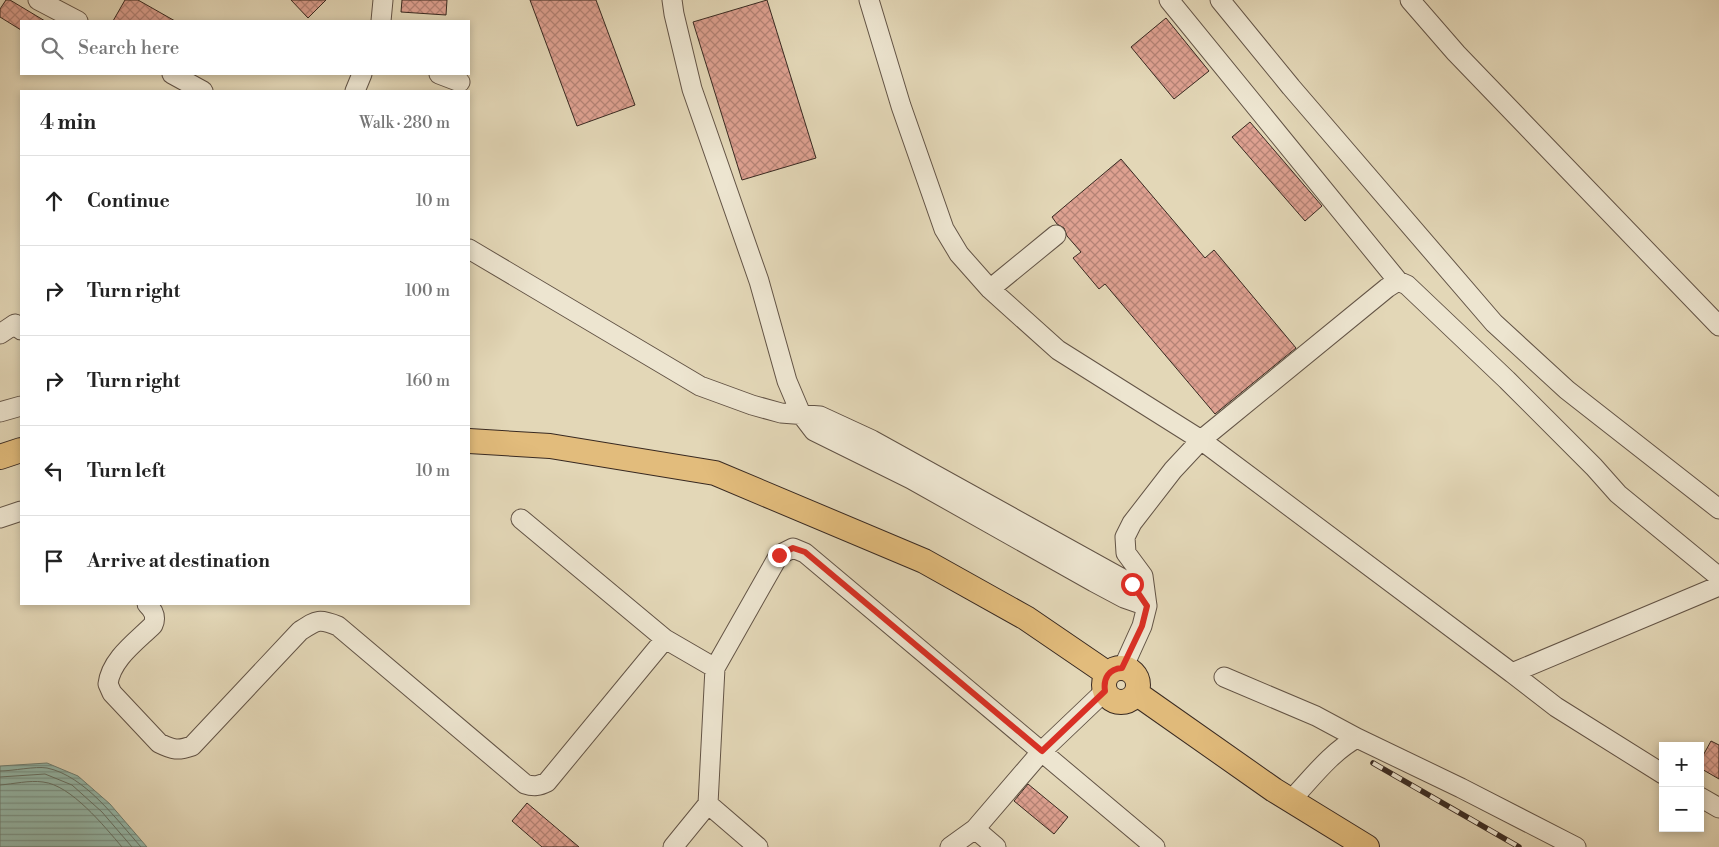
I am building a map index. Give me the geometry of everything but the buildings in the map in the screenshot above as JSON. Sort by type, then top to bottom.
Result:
[{"type":"main road","points":[[470,441],[550,446],[715,473],[924,561],[1026,618],[1112,677],[1132,672],[1138,682],[1136,693],[1291,800],[1367,847]]},
{"type":"main road","points":[[0,457],[20,450]]},
{"type":"street","points":[[38,0],[76,20]]},
{"type":"street","points":[[672,0],[692,89],[759,281],[787,381],[801,414],[814,431],[911,479],[1124,598],[1147,606]]},
{"type":"street","points":[[869,0],[901,106],[944,229],[959,254],[990,289],[1058,350],[1200,440],[1556,707],[1659,772]]},
{"type":"street","points":[[1169,0],[1398,281],[1406,285],[1507,380],[1594,467],[1618,494],[1719,577]]},
{"type":"street","points":[[1220,0],[1291,87],[1494,323],[1567,390],[1719,508]]},
{"type":"street","points":[[1410,0],[1456,53],[1719,326]]},
{"type":"street","points":[[381,20],[383,1]]},
{"type":"street","points":[[174,75],[201,90]]},
{"type":"street","points":[[355,90],[362,75]]},
{"type":"street","points":[[442,75],[460,82]]},
{"type":"street","points":[[990,289],[1056,235]]},
{"type":"street","points":[[470,250],[700,386],[752,405],[781,413],[801,414]]},
{"type":"street","points":[[950,847],[975,829],[1042,751],[1112,677],[1142,626],[1147,606],[1143,576],[1126,553],[1125,537],[1132,523],[1173,470],[1200,440],[1364,306],[1398,281]]},
{"type":"street","points":[[0,334],[15,324],[20,329]]},
{"type":"street","points":[[0,412],[20,406]]},
{"type":"street","points":[[0,518],[20,511]]},
{"type":"street","points":[[521,519],[665,639],[716,668]]},
{"type":"street","points":[[673,847],[708,804],[716,668],[779,555],[793,548],[805,552],[1155,847]]},
{"type":"street","points":[[1512,673],[1719,586]]},
{"type":"street","points":[[148,605],[153,611],[155,618],[153,625],[123,655],[113,668],[108,684],[112,693],[160,743],[169,748],[179,750],[192,746],[300,631],[313,623],[324,620],[338,626],[525,784],[531,786],[538,786],[547,782],[665,639]]},
{"type":"street","points":[[1224,677],[1316,716],[1350,738],[1462,788],[1576,847]]},
{"type":"street","points":[[1291,800],[1350,738]]},
{"type":"street","points":[[1704,799],[1719,808]]},
{"type":"street","points":[[708,804],[758,847]]},
{"type":"street","points":[[975,829],[996,847]]},
{"type":"water","points":[[47,763],[78,776],[110,804],[147,847],[0,847],[0,766]]},
{"type":"railway","points":[[1373,763],[1519,847]]},
{"type":"route","points":[[779,555],[793,548],[805,552],[1042,751],[1105,691],[1104,684],[1108,674],[1112,670],[1122,668],[1142,626],[1147,606],[1132,584]]}]
